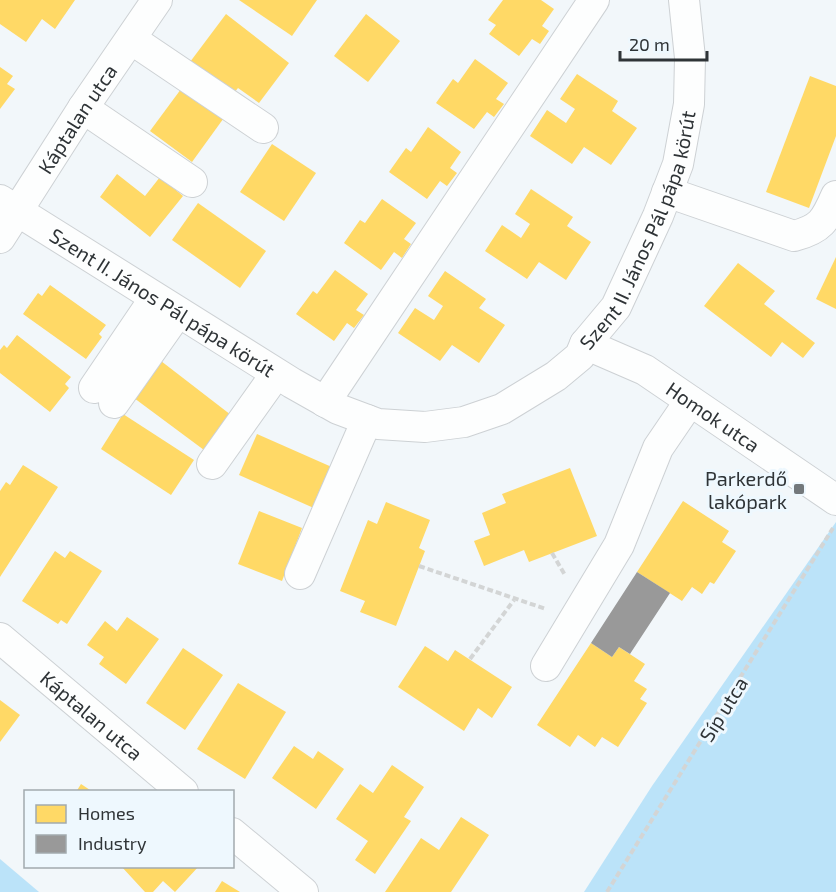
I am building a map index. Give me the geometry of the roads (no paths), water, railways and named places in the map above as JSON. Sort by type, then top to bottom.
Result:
[{"type":"street","name":"Káptalan utca","points":[[0,238],[8,206],[83,108],[157,0]]},
{"type":"street","points":[[325,402],[594,0]]},
{"type":"street","name":"Szent II. János Pál pápa körút","points":[[8,206],[276,374],[325,402],[378,424],[425,427],[464,422],[502,409],[556,376],[580,356],[585,344],[616,308],[678,164],[689,104],[690,58],[684,0]]},
{"type":"street","points":[[131,39],[263,128]]},
{"type":"street","points":[[83,108],[192,182]]},
{"type":"street","points":[[667,192],[794,236],[813,231],[826,219],[836,196]]},
{"type":"street","points":[[104,395],[166,305]]},
{"type":"street","name":"Homok utca","points":[[585,344],[645,370],[836,500]]},
{"type":"street","points":[[212,464],[276,374]]},
{"type":"street","points":[[546,666],[619,545],[658,448],[690,401]]},
{"type":"street","points":[[300,574],[367,420]]},
{"type":"street","name":"Káptalan utca","points":[[0,638],[181,790]]},
{"type":"street","points":[[234,835],[303,892]]},
{"type":"place","name":"Parkerdő lakópark","points":[[799,489]]}]
